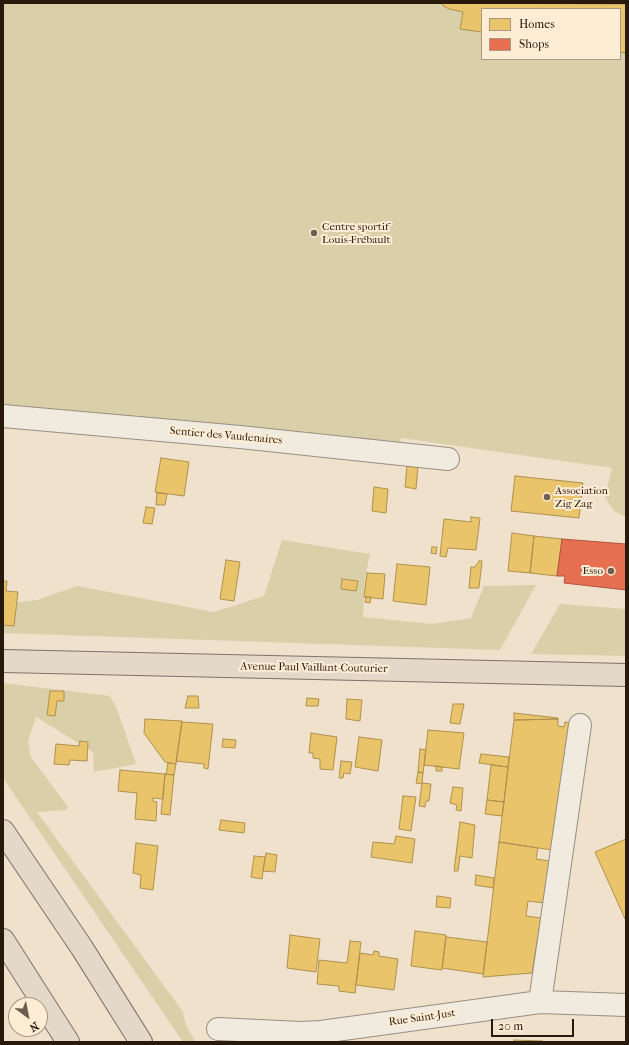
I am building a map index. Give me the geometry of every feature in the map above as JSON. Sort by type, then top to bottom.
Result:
[{"type":"main road","name":"Avenue Paul Vaillant-Couturier","points":[[3,661],[626,675]]},
{"type":"main road","points":[[3,831],[82,948],[141,1042]]},
{"type":"main road","points":[[3,940],[68,1042]]},
{"type":"street","name":"Sentier des Vaudenaires","points":[[3,416],[240,437],[448,459]]},
{"type":"street","points":[[540,1002],[580,725]]},
{"type":"street","name":"Rue Saint-Just","points":[[218,1029],[321,1032],[540,1002],[626,1005]]},
{"type":"shaded area","name":"Centre sportif Louis-Frébault","points":[[3,3],[626,3],[626,517],[614,511],[605,497],[612,468],[401,438],[400,446],[3,407]]},
{"type":"shaded area","points":[[282,540],[370,554],[365,578],[363,617],[432,624],[471,618],[484,586],[536,585],[500,650],[3,633],[3,604],[37,600],[77,586],[214,612],[264,596]]},
{"type":"shaded area","points":[[560,604],[626,609],[626,656],[531,654]]},
{"type":"shaded area","points":[[3,683],[110,696],[117,709],[136,764],[94,772],[93,752],[36,717],[28,741],[31,757],[68,807],[66,810],[37,812],[183,1012],[186,1026],[196,1042],[183,1042],[3,778]]},
{"type":"building: Homes","points":[[442,3],[626,4],[626,53],[621,52],[621,8],[481,8],[481,32],[460,29],[463,12],[449,9],[442,5]]},
{"type":"building: Homes","points":[[161,458],[189,462],[184,496],[155,492]]},
{"type":"building: Homes","points":[[407,466],[418,467],[416,489],[405,487]]},
{"type":"building: Homes","name":"Association Zig Zag","points":[[515,476],[583,483],[579,518],[511,511]]},
{"type":"building: Homes","points":[[374,487],[388,489],[386,513],[372,511]]},
{"type":"building: Homes","points":[[157,493],[167,494],[165,505],[156,505]]},
{"type":"building: Homes","points":[[146,507],[155,508],[152,524],[143,523]]},
{"type":"building: Homes","points":[[471,517],[480,518],[476,550],[448,548],[446,557],[440,556],[444,519],[471,522]]},
{"type":"building: Homes","points":[[512,533],[534,536],[530,573],[508,571]]},
{"type":"building: Homes","points":[[534,536],[562,539],[557,576],[530,573]]},
{"type":"building: Homes","points":[[432,547],[437,547],[436,554],[431,553]]},
{"type":"building: Homes","points":[[226,560],[240,562],[234,601],[220,599]]},
{"type":"building: Homes","points":[[479,561],[482,561],[479,588],[469,588],[471,567],[475,567]]},
{"type":"building: Homes","points":[[397,564],[430,567],[426,605],[393,601]]},
{"type":"building: Homes","points":[[367,573],[385,574],[383,599],[364,597]]},
{"type":"building: Homes","points":[[342,579],[358,581],[356,591],[341,589]]},
{"type":"building: Homes","points":[[3,581],[7,581],[6,591],[18,592],[14,626],[3,625]]},
{"type":"building: Homes","points":[[366,597],[371,597],[370,603],[365,602]]},
{"type":"building: Homes","points":[[50,691],[64,691],[64,701],[57,701],[55,716],[47,715]]},
{"type":"building: Homes","points":[[188,696],[198,696],[199,708],[185,708]]},
{"type":"building: Homes","points":[[307,698],[319,699],[318,706],[306,706]]},
{"type":"building: Homes","points":[[347,699],[362,700],[360,721],[346,719]]},
{"type":"building: Homes","points":[[453,704],[464,704],[460,724],[450,723]]},
{"type":"building: Homes","points":[[514,713],[558,718],[558,719],[514,720]]},
{"type":"building: Homes","points":[[145,719],[182,721],[176,764],[165,762],[144,733]]},
{"type":"building: Homes","points":[[558,719],[558,726],[564,727],[565,722],[573,723],[552,850],[499,842],[514,720]]},
{"type":"building: Homes","points":[[182,722],[213,724],[208,769],[204,768],[204,764],[176,761]]},
{"type":"building: Homes","points":[[428,730],[464,733],[459,769],[424,765]]},
{"type":"building: Homes","points":[[311,733],[337,737],[333,770],[320,769],[320,759],[313,758],[313,753],[309,753]]},
{"type":"building: Homes","points":[[359,737],[382,740],[378,771],[355,767]]},
{"type":"building: Homes","points":[[223,739],[236,740],[235,748],[222,747]]},
{"type":"building: Homes","points":[[80,741],[88,742],[87,761],[70,760],[69,765],[54,764],[56,744],[79,746]]},
{"type":"building: Homes","points":[[420,749],[426,750],[423,773],[418,772]]},
{"type":"building: Homes","points":[[481,754],[509,757],[508,767],[479,763]]},
{"type":"building: Homes","points":[[341,761],[352,762],[350,774],[344,773],[343,778],[339,778]]},
{"type":"building: Homes","points":[[168,763],[176,764],[174,775],[166,774]]},
{"type":"building: Homes","points":[[491,765],[508,767],[504,802],[487,800]]},
{"type":"building: Homes","points":[[436,766],[442,767],[442,771],[436,771]]},
{"type":"building: Homes","points":[[120,770],[165,774],[163,799],[153,798],[153,801],[157,802],[156,821],[135,819],[137,793],[118,791]]},
{"type":"building: Homes","points":[[418,772],[423,773],[422,784],[416,783]]},
{"type":"building: Homes","points":[[165,774],[174,775],[170,815],[161,814]]},
{"type":"building: Homes","points":[[422,783],[431,784],[429,801],[426,801],[425,807],[419,806]]},
{"type":"building: Homes","points":[[453,787],[463,788],[461,811],[456,810],[457,805],[450,803]]},
{"type":"building: Homes","points":[[403,796],[416,797],[411,831],[399,829]]},
{"type":"building: Homes","points":[[487,800],[504,802],[502,816],[485,814]]},
{"type":"building: Homes","points":[[221,820],[245,823],[244,833],[219,830]]},
{"type":"building: Homes","points":[[460,822],[475,825],[472,858],[460,856],[458,871],[454,871]]},
{"type":"building: Homes","points":[[396,836],[415,839],[412,863],[371,857],[373,842],[394,844]]},
{"type":"building: Homes","points":[[626,839],[626,921],[595,852]]},
{"type":"building: Homes","points":[[499,842],[538,848],[536,859],[550,861],[544,903],[528,901],[526,916],[541,918],[532,973],[483,977]]},
{"type":"building: Homes","points":[[136,843],[158,846],[153,890],[140,888],[141,875],[133,873]]},
{"type":"building: Homes","points":[[266,853],[277,855],[275,872],[263,871]]},
{"type":"building: Homes","points":[[254,856],[265,857],[262,879],[251,877]]},
{"type":"building: Homes","points":[[476,875],[494,878],[493,888],[475,885]]},
{"type":"building: Homes","points":[[437,896],[451,898],[450,908],[436,907]]},
{"type":"building: Homes","points":[[415,931],[446,935],[442,970],[411,966]]},
{"type":"building: Homes","points":[[290,935],[320,939],[316,972],[287,968]]},
{"type":"building: Homes","points":[[446,937],[487,942],[483,974],[442,968]]},
{"type":"building: Homes","points":[[350,941],[361,942],[355,993],[339,991],[339,986],[317,984],[319,960],[347,963]]},
{"type":"building: Homes","points":[[374,951],[379,952],[379,956],[398,959],[394,990],[356,985],[360,953],[373,955]]},
{"type":"building: Homes","points":[[514,1040],[543,1041],[543,1042],[514,1042]]},
{"type":"building: Shops","points":[[562,539],[626,544],[626,590],[564,583],[565,576],[557,576]]},
{"type":"place","name":"Centre sportif Louis-Frébault","points":[[314,233]]},
{"type":"place","name":"Association Zig Zag","points":[[547,497]]},
{"type":"place","name":"Esso","points":[[611,571]]}]
